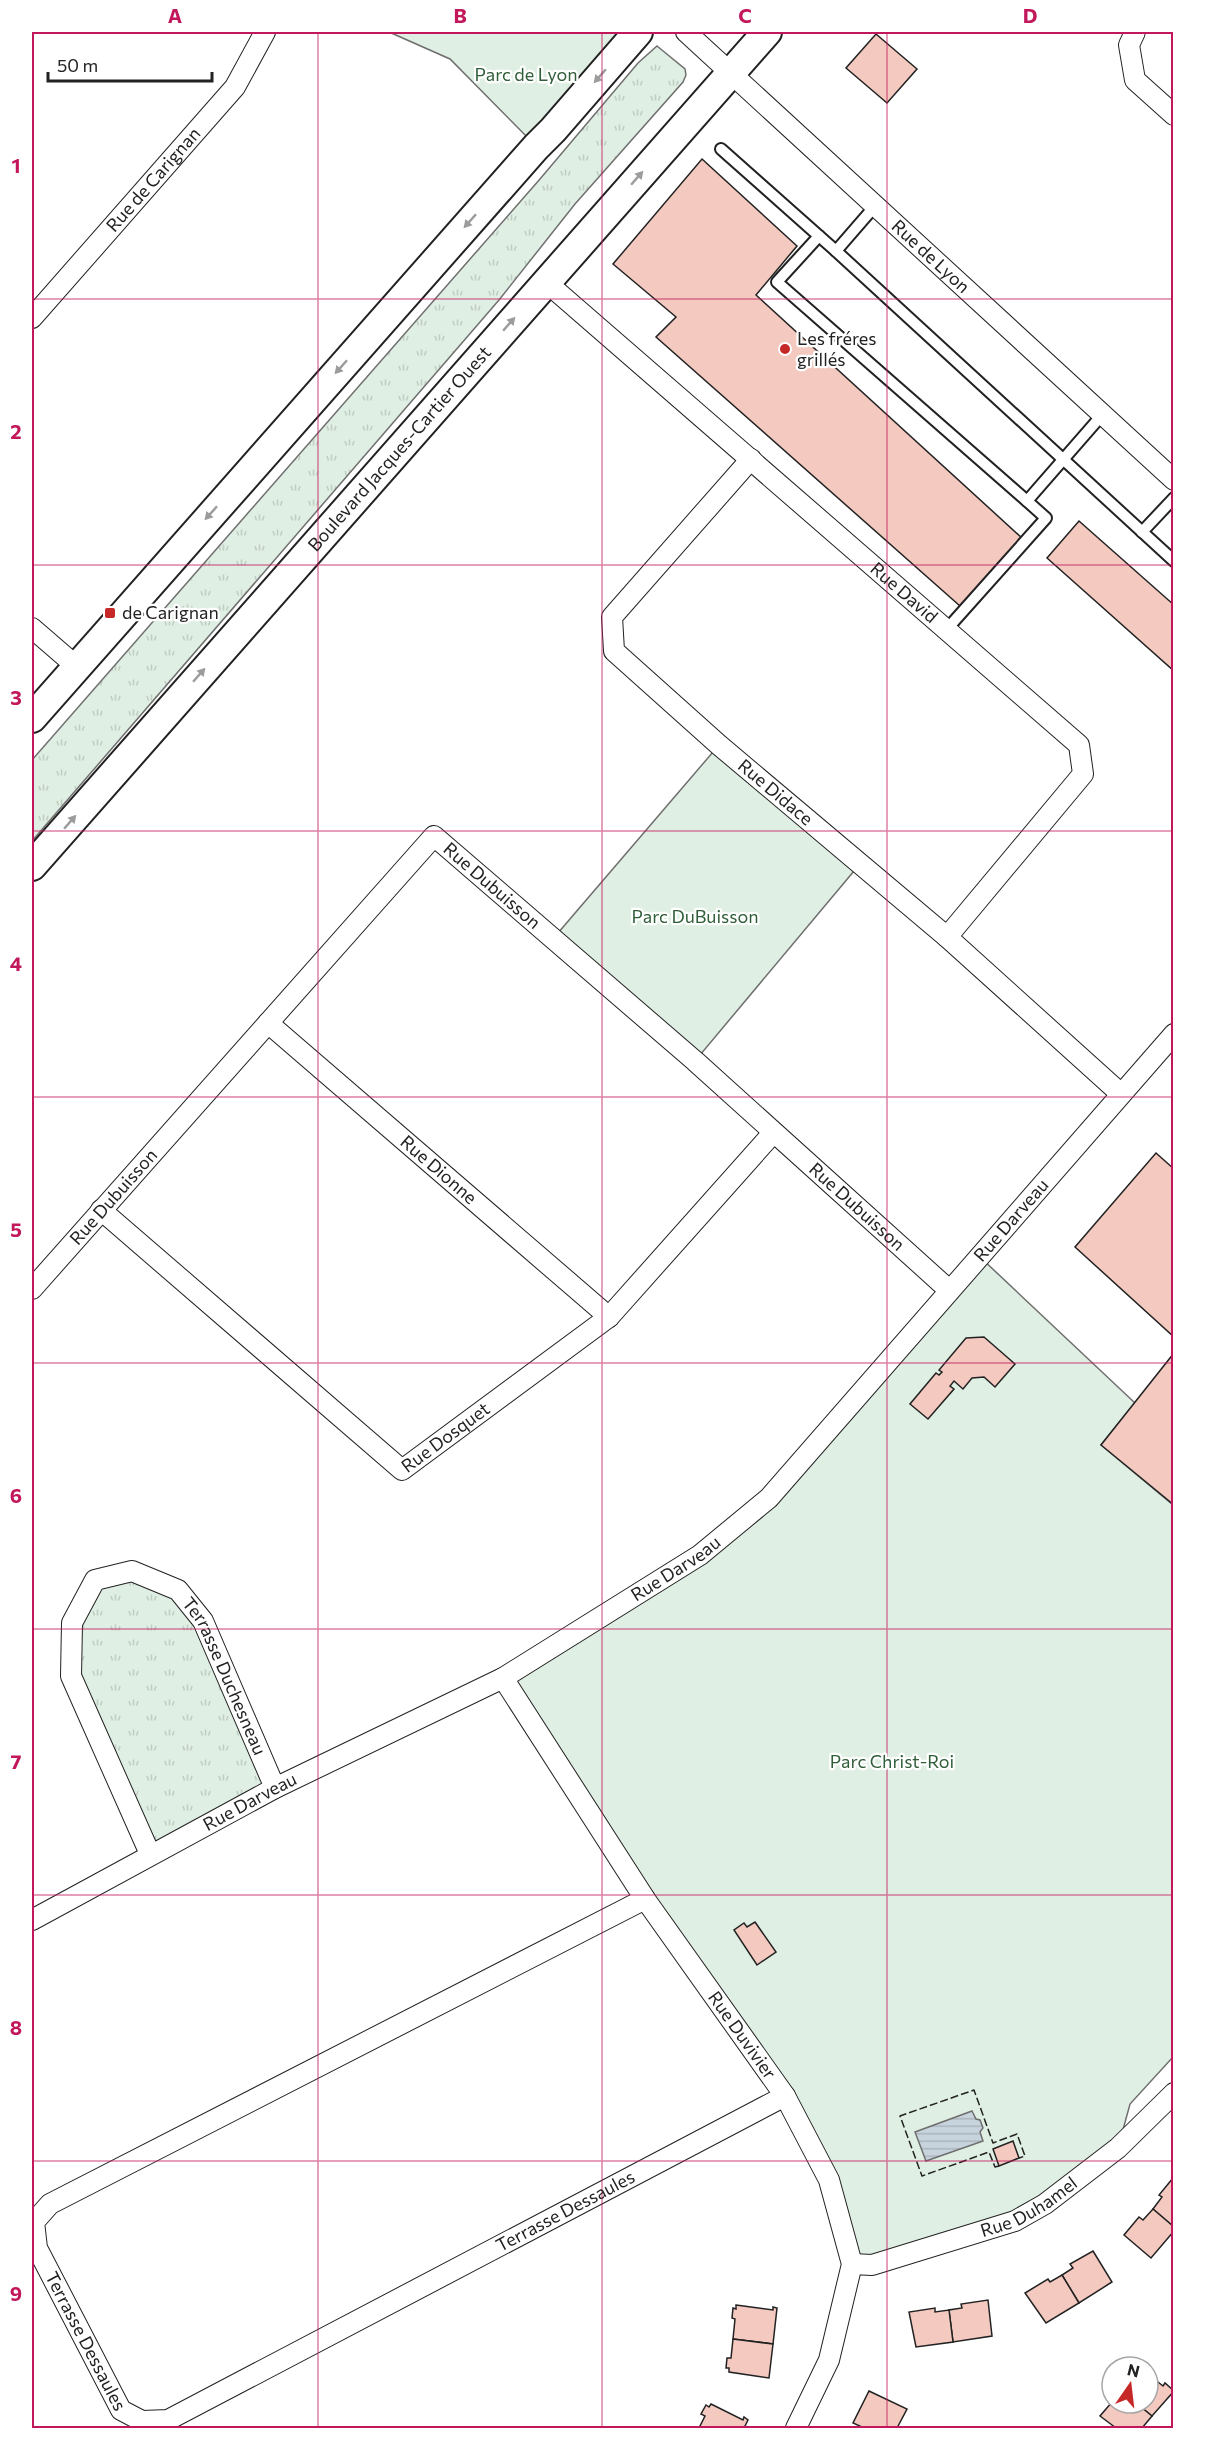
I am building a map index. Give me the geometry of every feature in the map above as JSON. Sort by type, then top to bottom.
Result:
[{"type":"main road","points":[[32,718],[75,666],[638,32]]},
{"type":"main road","name":"Boulevard Jacques-Cartier Ouest","points":[[32,866],[767,32]]},
{"type":"street","name":"Rue de Carignan","points":[[32,318],[235,87],[265,32]]},
{"type":"street","name":"Rue de Lyon","points":[[686,32],[1173,480]]},
{"type":"street","points":[[1135,32],[1129,45],[1135,80],[1173,115]]},
{"type":"street","name":"Rue David","points":[[546,282],[1079,745],[1083,774],[947,937]]},
{"type":"street","name":"Rue Didace","points":[[751,459],[612,617],[614,651],[728,752],[947,937],[1121,1094]]},
{"type":"street","points":[[32,628],[75,666]]},
{"type":"street","name":"Rue Dubuisson","points":[[32,1289],[434,836],[695,1061],[949,1290]]},
{"type":"street","name":"Rue Dionne","points":[[268,1023],[609,1317]]},
{"type":"street","name":"Rue Darveau","points":[[32,1920],[275,1788],[503,1678],[700,1555],[769,1498],[1173,1034]]},
{"type":"street","name":"Rue Dosquet","points":[[101,1210],[402,1470],[609,1317],[773,1133]]},
{"type":"street","name":"Terrasse Duchesneau","points":[[150,1854],[71,1676],[72,1623],[95,1580],[132,1571],[178,1590],[203,1622],[275,1788]]},
{"type":"street","name":"Rue Duvivier","points":[[503,1678],[645,1899],[785,2096],[829,2180],[852,2264],[829,2360],[796,2428]]},
{"type":"street","name":"Terrasse Dessaules","points":[[645,1899],[50,2204],[34,2222],[37,2248],[121,2410],[142,2421],[168,2420],[785,2096]]},
{"type":"street","name":"Rue Duhamel","points":[[852,2264],[872,2265],[1015,2221],[1045,2204],[1118,2148],[1173,2093]]},
{"type":"lane","points":[[721,149],[836,251],[1173,561]]},
{"type":"lane","points":[[836,251],[875,206]]},
{"type":"lane","points":[[819,236],[777,282],[1046,518],[946,629]]},
{"type":"lane","points":[[1027,501],[1102,415]]},
{"type":"lane","points":[[1142,532],[1173,498]]},
{"type":"green space","name":"Parc de Lyon","points":[[389,32],[625,32],[529,139],[450,59]]},
{"type":"green space","points":[[657,46],[685,69],[686,75],[683,82],[575,204],[499,300],[32,841],[32,760],[540,179],[638,63]]},
{"type":"green space","name":"Parc DuBuisson","points":[[719,745],[859,865],[695,1061],[552,940]]},
{"type":"green space","name":"Parc Christ-Roi","points":[[980,1257],[1135,1403],[1101,1445],[1173,1505],[1173,2057],[1130,2104],[1118,2148],[1045,2204],[852,2264],[829,2180],[503,1678],[769,1498]]},
{"type":"green space","points":[[132,1571],[178,1590],[275,1788],[150,1854],[71,1676],[72,1623],[95,1580]]},
{"type":"shaded area","points":[[972,2111],[976,2119],[980,2120],[983,2128],[980,2132],[983,2141],[926,2161],[915,2132]]},
{"type":"building","points":[[876,34],[917,69],[887,103],[846,68]]},
{"type":"building","points":[[702,159],[797,246],[756,295],[1023,539],[960,606],[656,337],[676,317],[613,264]]},
{"type":"building","points":[[1079,521],[1174,605],[1174,671],[1047,558]]},
{"type":"building","points":[[1156,1153],[1174,1169],[1174,1337],[1075,1247]]},
{"type":"building","points":[[984,1337],[1015,1364],[995,1387],[984,1377],[972,1378],[963,1389],[954,1381],[950,1386],[954,1389],[928,1419],[910,1404],[936,1373],[939,1375],[942,1372],[939,1370],[966,1338]]},
{"type":"building","points":[[1174,1353],[1174,1505],[1101,1445]]},
{"type":"building","points":[[755,1922],[776,1952],[757,1965],[734,1930],[744,1923],[747,1927]]},
{"type":"building","points":[[1013,2141],[1019,2158],[999,2166],[993,2149]]},
{"type":"building","points":[[1173,2178],[1174,2227],[1153,2209],[1162,2197],[1159,2195]]},
{"type":"building","points":[[1153,2209],[1174,2227],[1174,2231],[1151,2258],[1124,2235],[1139,2217],[1143,2220]]},
{"type":"building","points":[[1093,2251],[1112,2282],[1079,2303],[1062,2275],[1073,2268],[1070,2264]]},
{"type":"building","points":[[1062,2275],[1079,2303],[1046,2323],[1025,2293],[1048,2279],[1050,2282]]},
{"type":"building","points":[[988,2300],[992,2336],[953,2342],[949,2310],[962,2308],[961,2304]]},
{"type":"building","points":[[736,2305],[773,2310],[773,2307],[777,2308],[773,2344],[733,2339],[735,2319],[732,2318],[733,2308],[736,2309]]},
{"type":"building","points":[[935,2308],[935,2312],[949,2310],[953,2342],[916,2347],[909,2312]]},
{"type":"building","points":[[733,2339],[773,2344],[769,2378],[729,2372],[729,2368],[726,2368],[727,2358],[731,2358]]},
{"type":"building","points":[[1165,2383],[1174,2391],[1160,2407],[1160,2384],[1163,2386]]},
{"type":"building","points":[[869,2391],[907,2409],[897,2428],[864,2428],[853,2423]]},
{"type":"building","points":[[711,2404],[743,2420],[744,2417],[748,2420],[744,2428],[699,2428],[705,2416],[701,2414],[706,2405],[709,2407]]},
{"type":"building","points":[[1100,2416],[1152,2416],[1142,2428],[1116,2428]]},
{"type":"fence","points":[[999,2166],[995,2167],[989,2152],[922,2176],[900,2116],[974,2090],[993,2143],[1017,2134],[1025,2156],[1019,2158]]},
{"type":"place","name":"Les fréres grillés","points":[[785,349]]},
{"type":"place","name":"de Carignan","points":[[110,613]]}]
